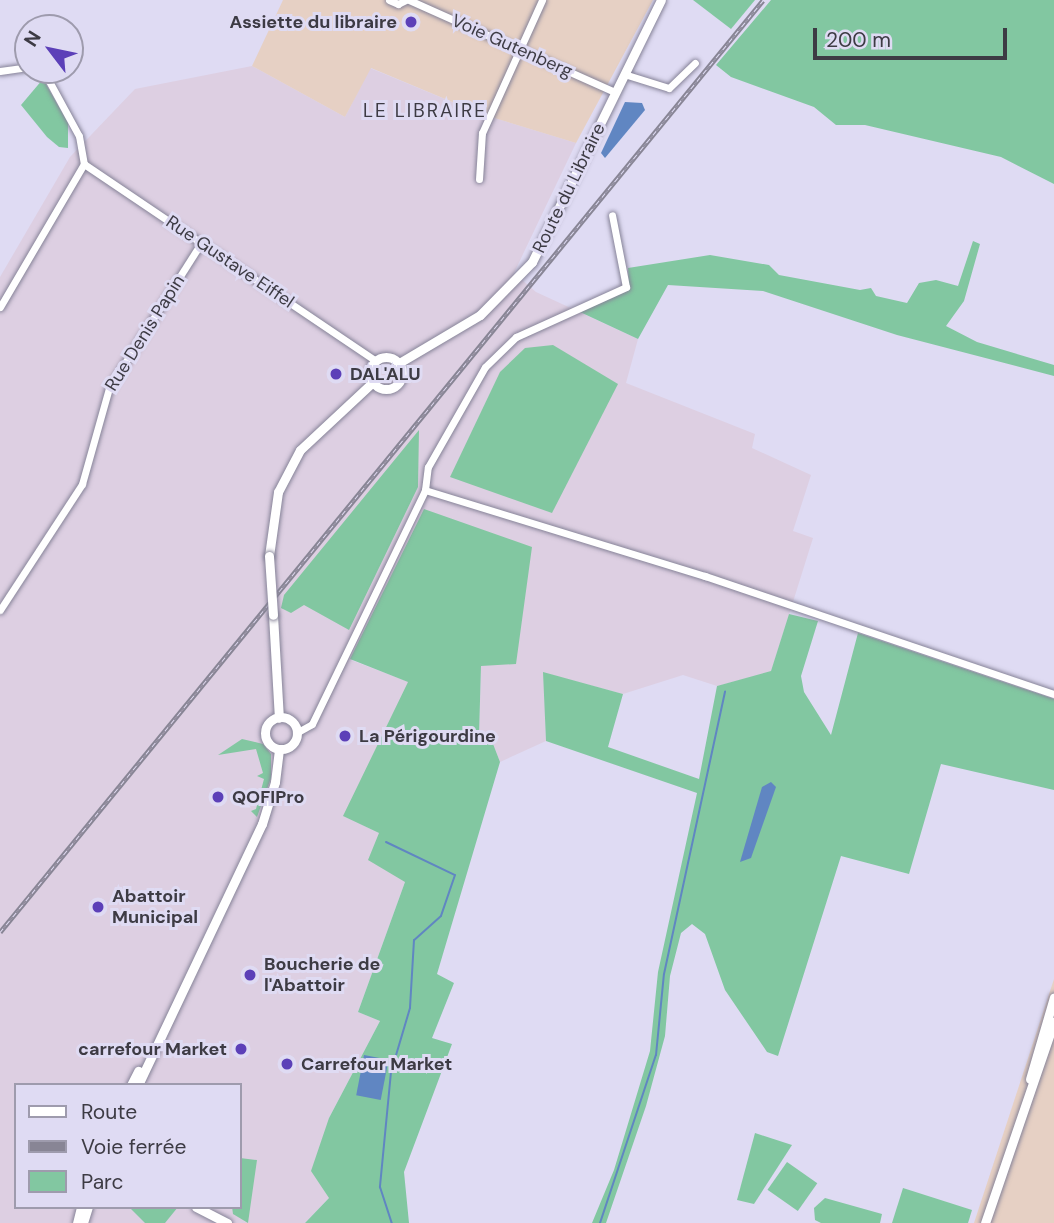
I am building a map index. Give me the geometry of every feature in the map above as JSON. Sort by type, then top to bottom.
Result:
[{"type":"main road","name":"Route du Libraire","points":[[399,363],[480,315],[522,276],[552,229],[661,0]]},
{"type":"main road","points":[[385,357],[399,363],[402,377],[396,385],[382,388],[373,382],[370,374],[376,361],[385,357]]},
{"type":"main road","points":[[279,718],[269,556],[278,492],[300,450],[373,382]]},
{"type":"main road","points":[[279,718],[293,723],[296,733],[293,743],[279,749],[270,745],[265,731],[279,718]]},
{"type":"main road","points":[[139,1083],[270,803],[279,749]]},
{"type":"main road","points":[[132,1083],[208,935]]},
{"type":"main road","points":[[985,1223],[1054,997]]},
{"type":"main road","points":[[1028,1088],[1054,1021]]},
{"type":"main road","points":[[200,1209],[227,1223]]},
{"type":"street","points":[[389,0],[398,4],[407,0]]},
{"type":"street","name":"Voie Gutenberg","points":[[407,0],[615,92]]},
{"type":"street","points":[[479,179],[482,133],[542,0]]},
{"type":"street","points":[[624,74],[669,88],[695,63]]},
{"type":"street","points":[[0,306],[84,164],[79,136],[51,84]]},
{"type":"street","name":"Rue Gustave Eiffel","points":[[84,164],[376,361]]},
{"type":"street","points":[[296,733],[312,724],[425,491],[428,467],[485,366],[516,337],[626,287],[612,215]]},
{"type":"street","name":"Rue Denis Papin","points":[[0,610],[82,484],[109,388],[201,243]]},
{"type":"street","points":[[425,491],[705,576],[1054,694]]},
{"type":"shaded area","points":[[283,0],[653,0],[576,143],[481,114],[371,68],[345,117],[252,66]]},
{"type":"shaded area","points":[[252,66],[345,117],[370,68],[481,114],[576,143],[514,273],[536,292],[638,339],[626,383],[755,434],[752,448],[811,475],[793,531],[813,538],[771,672],[717,686],[683,675],[623,694],[544,673],[546,741],[500,762],[490,736],[479,737],[481,666],[351,660],[409,682],[344,816],[379,833],[405,882],[358,1012],[380,1021],[329,1118],[329,1198],[305,1223],[0,1223],[0,277],[70,157],[135,89]]},
{"type":"shaded area","points":[[1054,979],[1054,1223],[974,1223]]},
{"type":"green space","points":[[693,0],[755,0],[731,29]]},
{"type":"green space","points":[[771,0],[1054,0],[1054,184],[1001,157],[865,125],[836,125],[814,107],[731,77],[716,65]]},
{"type":"green space","points":[[39,84],[46,84],[68,123],[68,148],[59,147],[47,137],[21,105]]},
{"type":"green space","points":[[973,241],[980,244],[964,301],[946,326],[977,342],[1054,365],[1054,376],[897,335],[763,291],[668,285],[638,339],[580,312],[629,290],[628,268],[710,255],[769,265],[779,275],[860,290],[871,288],[876,296],[907,303],[919,283],[936,280],[958,286]]},
{"type":"green space","points":[[553,345],[618,384],[552,513],[450,477],[500,372],[525,348]]},
{"type":"green space","points":[[419,430],[418,487],[349,630],[304,605],[291,613],[281,608],[284,595]]},
{"type":"green space","points":[[424,509],[532,547],[516,664],[481,666],[479,736],[490,736],[500,762],[437,974],[454,983],[432,1038],[452,1044],[404,1172],[409,1223],[305,1223],[329,1198],[311,1171],[329,1118],[380,1021],[358,1012],[405,882],[368,860],[379,833],[343,816],[408,682],[350,659]]},
{"type":"green space","points":[[789,614],[818,621],[801,676],[804,692],[831,735],[858,633],[1054,699],[1054,790],[941,764],[909,874],[841,856],[778,1056],[767,1052],[725,990],[705,934],[692,924],[681,933],[670,976],[665,1036],[646,1106],[606,1223],[592,1223],[614,1170],[650,1051],[658,972],[697,793],[546,741],[543,672],[623,694],[608,747],[699,779],[717,686],[771,671]]},
{"type":"green space","points":[[242,739],[263,744],[271,754],[271,778],[257,817],[251,811],[256,809],[264,779],[257,776],[263,773],[256,749],[218,755]]},
{"type":"green space","points":[[755,1133],[792,1145],[754,1204],[737,1200]]},
{"type":"green space","points":[[242,1158],[257,1160],[248,1223],[233,1214],[232,1209],[242,1209]]},
{"type":"green space","points":[[787,1162],[817,1183],[798,1211],[767,1190]]},
{"type":"green space","points":[[903,1188],[972,1210],[968,1223],[892,1223]]},
{"type":"green space","points":[[825,1198],[882,1214],[880,1223],[821,1223],[815,1220],[814,1208]]},
{"type":"green space","points":[[131,1209],[176,1209],[165,1223],[145,1223]]},
{"type":"water","points":[[625,102],[642,103],[645,110],[605,158],[601,153]]},
{"type":"water","points":[[771,782],[776,787],[751,858],[740,862],[762,787]]},
{"type":"water","points":[[364,1055],[389,1060],[381,1100],[356,1095]]},
{"type":"waterway","points":[[600,1223],[656,1055],[664,974],[725,692]]},
{"type":"waterway","points":[[386,842],[455,875],[441,916],[414,940],[410,1008],[391,1072],[380,1187],[392,1223]]},
{"type":"railway","points":[[0,932],[763,0]]},
{"type":"place","name":"Assiette du libraire","points":[[411,22]]},
{"type":"place","name":"DAL'ALU","points":[[336,374]]},
{"type":"place","name":"La Périgourdine","points":[[345,736]]},
{"type":"place","name":"QOFIPro","points":[[218,797]]},
{"type":"place","name":"Abattoir Municipal","points":[[98,907]]},
{"type":"place","name":"Boucherie de l'Abattoir","points":[[250,975]]},
{"type":"place","name":"carrefour Market","points":[[241,1049]]},
{"type":"place","name":"Carrefour Market","points":[[287,1064]]},
{"type":"district","name":"LE LIBRAIRE","points":[[425,111]]}]
